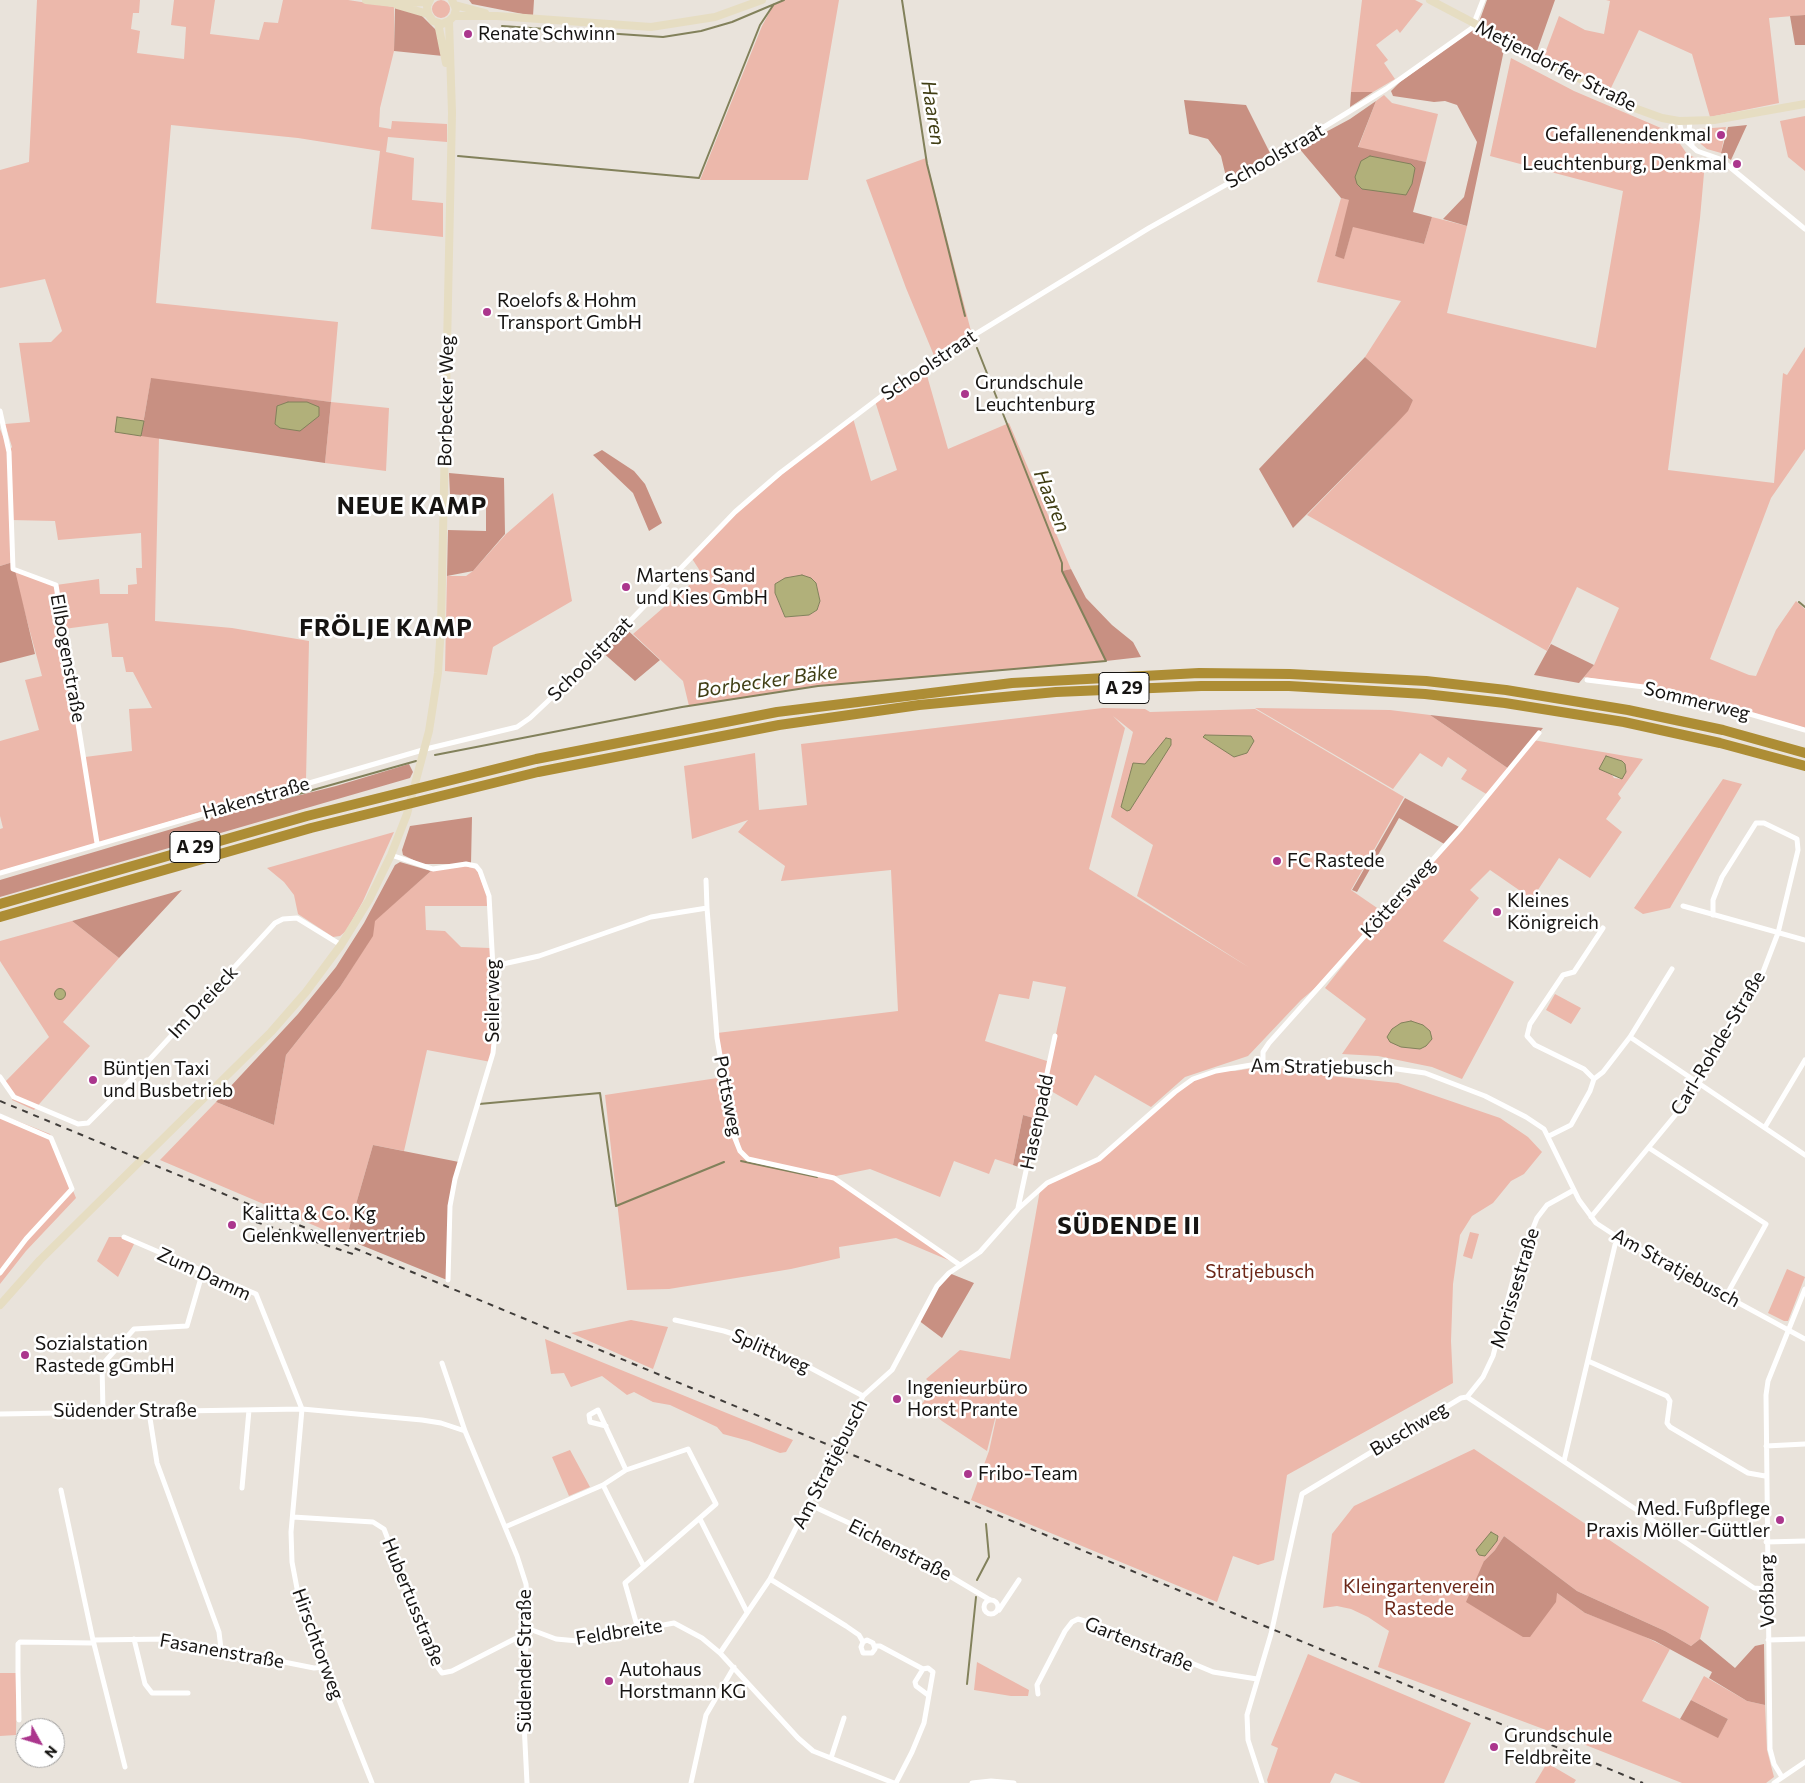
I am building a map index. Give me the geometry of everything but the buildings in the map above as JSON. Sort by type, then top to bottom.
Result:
[{"type":"highway","name":"A 29","points":[[0,904],[195,847],[391,794],[627,740],[848,701],[1056,679],[1199,673],[1370,677],[1506,690],[1661,716],[1805,753]]},
{"type":"highway","name":"A 29","points":[[0,917],[198,859],[381,810],[445,794],[705,738],[850,714],[1056,692],[1201,686],[1368,690],[1505,702],[1672,732],[1805,766]]},
{"type":"street","points":[[366,0],[393,3],[429,1],[428,14]]},
{"type":"street","points":[[393,3],[428,14],[438,23],[452,18],[497,16],[651,27],[715,17],[735,12],[762,0]]},
{"type":"street","name":"Metjendorfer Straße","points":[[1430,0],[1637,109],[1679,121],[1714,120],[1805,104]]},
{"type":"street","points":[[1474,24],[1483,0]]},
{"type":"street","points":[[454,3],[497,16]]},
{"type":"street","name":"Borbecker Weg","points":[[0,1305],[40,1260],[288,1013],[341,945],[369,900],[392,855],[407,814],[426,749],[438,673],[441,626],[450,244],[450,82],[454,3]]},
{"type":"street","name":"Borbecker Weg","points":[[438,23],[450,82]]},
{"type":"street","name":"Schoolstraat","points":[[426,749],[517,727],[530,718],[601,651],[735,512],[780,473],[912,373],[1149,228],[1386,89],[1474,24]]},
{"type":"street","points":[[1679,121],[1684,138],[1693,148],[1702,154],[1720,159],[1805,229]]},
{"type":"street","points":[[1690,122],[1690,138],[1693,148]]},
{"type":"street","name":"Ellbogenstraße","points":[[0,411],[9,452],[13,569],[56,585],[97,843]]},
{"type":"street","name":"Sommerweg","points":[[1588,680],[1644,687],[1736,710],[1805,730]]},
{"type":"street","name":"Köttersweg","points":[[1263,1063],[1263,1052],[1269,1043],[1456,834],[1539,733]]},
{"type":"street","name":"Hakenstraße","points":[[0,873],[97,843],[426,749]]},
{"type":"street","name":"Carl-Rohde-Straße","points":[[1591,1217],[1649,1148],[1699,1083],[1764,972],[1778,933],[1798,842],[1792,835],[1764,823],[1758,822],[1753,827],[1722,878],[1712,900],[1713,914]]},
{"type":"street","name":"Seilerweg","points":[[392,855],[433,869],[466,864],[479,868],[489,896],[496,1022],[493,1053],[455,1179],[450,1206],[448,1280]]},
{"type":"street","name":"Pottsweg","points":[[706,880],[717,1038],[734,1136],[740,1151],[748,1159],[834,1178],[960,1265]]},
{"type":"street","points":[[1683,906],[1805,940]]},
{"type":"street","points":[[494,966],[539,956],[651,917],[707,908]]},
{"type":"street","name":"Im Dreieck","points":[[0,1077],[14,1097],[78,1124],[88,1123],[128,1083],[275,923],[283,919],[297,918],[341,945]]},
{"type":"street","points":[[1594,1079],[1584,1070],[1535,1045],[1527,1036],[1530,1024],[1563,975],[1574,972],[1603,928]]},
{"type":"street","points":[[1549,1136],[1570,1125],[1590,1091],[1594,1079],[1602,1072],[1630,1037],[1672,969]]},
{"type":"street","name":"Hasenpadd","points":[[1018,1209],[1055,1036]]},
{"type":"street","points":[[1630,1037],[1805,1155]]},
{"type":"street","points":[[1765,1127],[1805,1060]]},
{"type":"street","name":"Am Stratjebusch","points":[[720,1653],[770,1579],[862,1396],[892,1370],[933,1290],[949,1273],[980,1252],[1018,1209],[1047,1183],[1099,1159],[1175,1092],[1194,1079],[1224,1068],[1263,1063],[1362,1064],[1425,1073],[1485,1096],[1526,1117],[1544,1129],[1574,1190],[1591,1217],[1619,1238],[1805,1338]]},
{"type":"street","points":[[0,1116],[51,1138],[72,1189],[26,1239],[0,1273]]},
{"type":"street","points":[[1649,1148],[1766,1224],[1726,1296]]},
{"type":"street","name":"Morissestraße","points":[[1467,1397],[1483,1377],[1494,1356],[1514,1276],[1537,1218],[1547,1205],[1574,1190]]},
{"type":"street","name":"Zum Damm","points":[[124,1237],[256,1294],[302,1410]]},
{"type":"street","points":[[1564,1461],[1615,1245],[1619,1238]]},
{"type":"street","points":[[103,1411],[102,1364],[134,1329],[187,1326],[203,1271]]},
{"type":"street","name":"Voßbarg","points":[[1782,1777],[1774,1764],[1770,1750],[1765,1476],[1768,1381],[1805,1289]]},
{"type":"street","name":"Splittweg","points":[[676,1320],[749,1339],[805,1365],[862,1396]]},
{"type":"street","points":[[1588,1361],[1667,1396],[1670,1401],[1667,1423],[1670,1426],[1748,1474],[1765,1476]]},
{"type":"street","name":"Südender Straße","points":[[442,1362],[465,1430],[506,1527],[526,1584],[527,1632],[523,1703],[528,1783]]},
{"type":"street","name":"Buschweg","points":[[1262,1783],[1248,1740],[1247,1715],[1271,1634],[1302,1494],[1461,1398],[1467,1397],[1754,1588],[1767,1589]]},
{"type":"street","points":[[242,1488],[249,1410]]},
{"type":"street","name":"Südender Straße","points":[[0,1414],[103,1411],[302,1410],[441,1423],[465,1430]]},
{"type":"street","name":"Hirschtorweg","points":[[302,1410],[291,1532],[294,1581],[306,1621],[372,1783]]},
{"type":"street","points":[[149,1412],[157,1463],[219,1632],[222,1642],[221,1649]]},
{"type":"street","points":[[606,1426],[626,1470]]},
{"type":"street","points":[[1766,1446],[1805,1444]]},
{"type":"street","points":[[506,1527],[604,1485],[626,1470],[688,1448],[716,1504],[700,1520],[643,1565],[625,1583],[638,1629]]},
{"type":"street","points":[[604,1485],[643,1565]]},
{"type":"street","points":[[62,1490],[93,1642],[125,1767]]},
{"type":"street","name":"Eichenstraße","points":[[808,1504],[901,1547],[998,1604],[997,1611]]},
{"type":"street","name":"Hubertusstraße","points":[[293,1517],[373,1522],[384,1529],[436,1666],[442,1673],[452,1671],[527,1632]]},
{"type":"street","points":[[700,1520],[747,1612]]},
{"type":"street","points":[[1766,1542],[1805,1541]]},
{"type":"street","points":[[770,1579],[859,1635],[863,1642],[861,1649],[866,1654],[872,1653],[875,1646]]},
{"type":"street","points":[[990,1600],[985,1603],[985,1610],[990,1614],[997,1611],[1019,1580]]},
{"type":"street","name":"Gartenstraße","points":[[1038,1694],[1037,1685],[1065,1631],[1078,1618],[1108,1628],[1213,1672],[1257,1679]]},
{"type":"street","name":"Feldbreite","points":[[527,1632],[532,1630],[556,1639],[578,1641],[665,1623],[681,1625],[702,1638],[720,1653],[813,1751],[895,1783]]},
{"type":"street","points":[[1768,1640],[1805,1638]]},
{"type":"street","points":[[134,1639],[145,1684],[152,1693],[188,1693]]},
{"type":"street","name":"Fasanenstraße","points":[[19,1718],[18,1644],[20,1642],[168,1639],[314,1668],[325,1667]]},
{"type":"street","points":[[863,1642],[869,1640],[875,1646],[880,1646],[923,1669],[928,1668],[933,1672],[919,1737],[895,1783]]},
{"type":"street","points":[[691,1783],[696,1753],[706,1715],[734,1668]]},
{"type":"street","points":[[923,1669],[915,1682],[916,1686],[928,1695]]},
{"type":"street","points":[[831,1758],[844,1718]]},
{"type":"street","points":[[1774,1783],[1805,1762]]},
{"type":"street","points":[[972,1783],[991,1781],[1014,1783]]},
{"type":"green space","points":[[37,0],[140,0],[139,13],[133,13],[131,29],[140,31],[137,53],[184,59],[186,27],[171,25],[174,0],[215,0],[210,34],[259,40],[264,22],[278,23],[283,0],[348,0],[394,7],[394,51],[380,108],[379,127],[391,129],[392,121],[447,124],[447,142],[388,137],[386,152],[414,158],[412,200],[443,203],[443,237],[371,229],[380,151],[298,138],[171,125],[156,303],[338,322],[331,402],[151,379],[141,435],[159,437],[155,621],[232,628],[309,641],[306,780],[0,873],[0,829],[3,828],[0,816],[0,741],[39,730],[25,680],[42,676],[13,569],[56,585],[99,579],[100,594],[128,594],[128,585],[137,584],[136,568],[142,568],[141,533],[58,540],[55,521],[11,520],[13,562],[0,566],[0,429],[9,451],[12,447],[5,424],[30,422],[19,343],[51,342],[62,331],[45,279],[0,288],[0,170],[29,162]],"holes":[[[108,623],[112,657],[123,657],[126,672],[133,672],[152,708],[129,709],[132,751],[85,757],[64,629]]]},
{"type":"green space","points":[[441,0],[447,3],[450,9],[447,15],[441,18],[435,15],[432,9],[435,3]]},
{"type":"green space","points":[[784,0],[839,0],[808,180],[700,180],[762,26],[774,4]]},
{"type":"green space","points":[[1362,0],[1415,0],[1423,4],[1400,33],[1397,29],[1376,45],[1388,60],[1384,63],[1395,79],[1373,92],[1351,92]]},
{"type":"green space","points":[[1606,0],[1805,0],[1805,15],[1769,18],[1779,103],[1710,117],[1692,54],[1639,30],[1610,90],[1544,56],[1559,16],[1585,30],[1604,34],[1610,1]]},
{"type":"green space","points":[[1511,58],[1574,91],[1668,131],[1676,138],[1687,154],[1705,162],[1700,218],[1668,470],[1774,483],[1783,373],[1787,375],[1805,347],[1805,449],[1771,498],[1710,659],[1756,676],[1776,630],[1796,601],[1805,609],[1805,728],[1697,698],[1644,686],[1584,677],[1594,665],[1619,608],[1577,587],[1547,651],[1307,515],[1393,427],[1413,400],[1365,357],[1401,301],[1317,282],[1341,198],[1350,200],[1335,256],[1344,258],[1353,226],[1424,244],[1432,217],[1467,226],[1447,313],[1596,348],[1623,191],[1490,156]]},
{"type":"green space","points":[[1384,95],[1392,103],[1438,114],[1426,162],[1358,148],[1376,101]]},
{"type":"green space","points":[[1805,116],[1805,171],[1788,157],[1780,121]]},
{"type":"green space","points":[[1726,127],[1721,153],[1707,149],[1696,140],[1695,135],[1699,129]]},
{"type":"green space","points":[[926,158],[972,335],[935,358],[906,288],[866,180]]},
{"type":"green space","points":[[924,365],[948,449],[1009,423],[1071,569],[1063,571],[1106,661],[818,686],[689,706],[683,681],[633,634],[702,574],[691,557],[735,512],[853,418],[871,481],[897,470],[875,401]],"holes":[[[816,583],[820,601],[817,610],[809,615],[785,617],[775,593],[775,584]]]},
{"type":"green space","points":[[331,402],[389,408],[386,471],[325,463]]},
{"type":"green space","points":[[553,493],[572,601],[493,647],[487,675],[445,671],[447,576],[466,576],[473,571],[506,534]]},
{"type":"green space","points":[[1103,708],[1145,709],[1150,712],[1255,709],[1404,797],[1351,890],[1383,912],[1327,978],[1301,1000],[1248,1056],[1185,1077],[1151,1107],[1095,1075],[1077,1106],[1044,1087],[1037,1119],[1023,1115],[1013,1165],[995,1159],[989,1174],[954,1161],[940,1197],[870,1169],[831,1177],[960,1265],[896,1238],[839,1247],[840,1258],[791,1269],[669,1289],[627,1290],[605,1095],[724,1077],[734,1136],[741,1151],[717,1033],[898,1011],[891,870],[781,881],[785,866],[738,832],[748,820],[692,839],[684,766],[755,753],[759,810],[807,805],[801,744]],"holes":[[[1113,716],[1133,732],[1111,817],[1153,845],[1137,896],[1250,968],[1089,869],[1125,728]],[[1033,981],[1066,987],[1050,1062],[985,1041],[999,994],[1029,999]]]},
{"type":"green space","points":[[1255,708],[1390,710],[1430,715],[1509,769],[1533,740],[1643,759],[1618,794],[1621,798],[1606,819],[1622,832],[1590,878],[1559,858],[1532,899],[1490,870],[1470,890],[1479,898],[1443,941],[1514,982],[1462,1079],[1432,1067],[1378,1056],[1342,1054],[1366,1019],[1325,988],[1387,910],[1488,795],[1461,779],[1467,770],[1448,757],[1442,767],[1420,753],[1393,789]],"holes":[[[1607,757],[1619,760],[1622,779],[1614,778],[1610,772]]]},
{"type":"green space","points":[[1723,779],[1742,784],[1670,908],[1643,914],[1634,908]]},
{"type":"green space","points":[[394,832],[363,901],[346,931],[340,936],[333,937],[298,914],[294,895],[284,882],[267,868]]},
{"type":"green space","points":[[465,866],[476,869],[478,872],[487,896],[488,906],[425,906],[426,930],[445,931],[461,947],[490,948],[496,1022],[491,1062],[427,1050],[404,1151],[373,1145],[346,1239],[160,1160],[216,1102],[274,1125],[286,1055],[340,987],[372,936],[374,921],[431,871]]},
{"type":"green space","points":[[72,921],[119,958],[63,1022],[90,1046],[34,1110],[12,1100],[14,1096],[4,1083],[49,1037],[0,961],[0,941]]},
{"type":"green space","points":[[1555,994],[1581,1008],[1571,1024],[1546,1010]]},
{"type":"green space","name":"Stratjebusch","points":[[1271,1065],[1293,1072],[1398,1083],[1500,1118],[1528,1137],[1542,1152],[1524,1174],[1511,1181],[1493,1203],[1472,1216],[1460,1235],[1453,1284],[1451,1341],[1453,1383],[1287,1475],[1274,1560],[1258,1565],[1233,1556],[1217,1602],[971,1500],[989,1451],[1003,1387],[987,1451],[942,1421],[922,1404],[934,1386],[926,1379],[960,1350],[1010,1359],[1040,1190],[1047,1183],[1099,1159],[1193,1079],[1216,1071],[1235,1071]]},
{"type":"green space","points":[[0,1114],[50,1134],[76,1198],[26,1251],[0,1284]]},
{"type":"green space","points":[[1470,1232],[1479,1234],[1472,1259],[1463,1256]]},
{"type":"green space","points":[[109,1237],[124,1237],[135,1242],[118,1277],[97,1261]]},
{"type":"green space","points":[[1787,1269],[1805,1277],[1788,1321],[1784,1321],[1768,1313]]},
{"type":"green space","points":[[631,1320],[668,1327],[653,1369],[571,1333]]},
{"type":"green space","points":[[545,1339],[793,1440],[786,1452],[780,1453],[749,1441],[723,1434],[717,1427],[670,1405],[653,1402],[634,1392],[627,1395],[602,1376],[571,1387],[564,1373],[551,1374]]},
{"type":"green space","name":"Kleingartenverein Rastede","points":[[1474,1449],[1709,1607],[1700,1639],[1691,1646],[1665,1631],[1577,1591],[1504,1536],[1495,1550],[1484,1561],[1557,1593],[1585,1613],[1635,1632],[1670,1649],[1642,1701],[1718,1737],[1728,1719],[1691,1700],[1704,1676],[1747,1701],[1765,1705],[1767,1750],[1774,1777],[1766,1783],[1682,1783],[1378,1667],[1389,1631],[1368,1617],[1351,1609],[1337,1606],[1323,1608],[1332,1534],[1354,1506]]},
{"type":"green space","points":[[570,1450],[590,1487],[569,1496],[552,1457]]},
{"type":"green space","points":[[1308,1654],[1471,1723],[1444,1783],[1361,1783],[1335,1773],[1330,1783],[1268,1783],[1267,1780],[1278,1748],[1271,1745]]},
{"type":"green space","points":[[977,1662],[1029,1690],[1028,1696],[1011,1696],[974,1690]]},
{"type":"green space","points":[[0,1673],[17,1673],[15,1735],[0,1736]]},
{"type":"green space","points":[[1547,1763],[1576,1780],[1574,1783],[1535,1783]]},
{"type":"shaded area","points":[[469,0],[534,0],[533,16],[472,4]]},
{"type":"shaded area","points":[[1487,0],[1555,0],[1537,51],[1479,22]]},
{"type":"shaded area","points":[[395,7],[421,15],[436,30],[443,56],[394,51]]},
{"type":"shaded area","points":[[1805,15],[1805,45],[1795,45],[1790,16]]},
{"type":"shaded area","points":[[1472,30],[1504,50],[1467,226],[1443,219],[1464,197],[1477,142],[1457,105],[1445,101],[1434,102],[1393,96],[1391,91],[1400,82]]},
{"type":"shaded area","points":[[1351,92],[1373,92],[1350,107]]},
{"type":"shaded area","points":[[1184,100],[1246,105],[1270,153],[1227,181],[1221,156],[1208,139],[1189,134]]},
{"type":"shaded area","points":[[1376,101],[1358,147],[1426,162],[1413,212],[1432,217],[1424,244],[1353,227],[1344,259],[1335,256],[1349,200],[1341,198],[1298,147],[1350,119]]},
{"type":"shaded area","points":[[1747,125],[1731,160],[1721,153],[1728,127]]},
{"type":"shaded area","points":[[1370,156],[1411,164],[1415,168],[1412,184],[1406,195],[1362,189],[1357,184],[1355,177],[1361,161]]},
{"type":"shaded area","points":[[1365,357],[1413,400],[1408,411],[1393,427],[1293,528],[1259,469]]},
{"type":"shaded area","points":[[151,378],[331,402],[325,463],[141,436]]},
{"type":"shaded area","points":[[288,402],[307,402],[319,407],[319,416],[300,431],[280,428],[275,424],[277,406]]},
{"type":"shaded area","points":[[117,417],[144,421],[141,436],[115,432]]},
{"type":"shaded area","points":[[602,450],[634,471],[645,484],[662,523],[649,531],[633,493],[593,455]]},
{"type":"shaded area","points":[[449,473],[504,478],[505,534],[473,571],[447,576],[448,530],[486,531],[486,497],[450,494]]},
{"type":"shaded area","points":[[13,562],[35,654],[0,663],[0,566]]},
{"type":"shaded area","points":[[1071,569],[1086,598],[1112,625],[1133,642],[1141,657],[1106,661],[1062,571]]},
{"type":"shaded area","points":[[802,575],[811,578],[816,583],[820,601],[817,610],[809,615],[785,617],[775,593],[775,584],[785,578]]},
{"type":"shaded area","points":[[623,626],[660,660],[635,681],[601,651]]},
{"type":"shaded area","points":[[1551,644],[1594,665],[1579,683],[1534,675]]},
{"type":"shaded area","points":[[1430,715],[1543,728],[1509,769]]},
{"type":"shaded area","points":[[1205,735],[1251,736],[1254,741],[1247,753],[1234,757],[1203,737]]},
{"type":"shaded area","points":[[1166,738],[1171,739],[1171,745],[1130,810],[1127,811],[1121,807],[1133,763],[1145,764]]},
{"type":"shaded area","points":[[1606,756],[1622,761],[1625,764],[1626,772],[1622,779],[1599,769]]},
{"type":"shaded area","points":[[409,764],[413,772],[410,778],[0,897],[0,880],[202,820],[336,786]]},
{"type":"shaded area","points":[[1405,798],[1461,828],[1446,845],[1399,818],[1357,892],[1352,890]]},
{"type":"shaded area","points":[[472,817],[471,864],[422,864],[403,855],[402,850],[410,826]]},
{"type":"shaded area","points":[[400,862],[431,871],[375,921],[373,936],[340,987],[286,1055],[274,1125],[216,1102],[298,1014],[336,967],[364,923],[395,865]]},
{"type":"shaded area","points":[[182,890],[119,958],[72,921]]},
{"type":"shaded area","points":[[60,988],[66,994],[60,1000],[54,994]]},
{"type":"shaded area","points":[[1411,1021],[1423,1025],[1430,1031],[1432,1039],[1426,1046],[1420,1049],[1401,1047],[1390,1042],[1387,1037],[1392,1029],[1401,1023]]},
{"type":"shaded area","points":[[1023,1115],[1037,1119],[1027,1170],[1013,1165]]},
{"type":"shaded area","points":[[373,1145],[459,1162],[450,1206],[447,1280],[346,1239]]},
{"type":"shaded area","points":[[949,1273],[974,1283],[942,1338],[918,1320],[933,1290]]},
{"type":"shaded area","points":[[1491,1532],[1498,1536],[1497,1541],[1485,1556],[1479,1555],[1476,1550]]},
{"type":"shaded area","points":[[1504,1536],[1577,1591],[1665,1631],[1691,1646],[1700,1639],[1735,1668],[1755,1646],[1764,1644],[1765,1705],[1747,1701],[1709,1678],[1712,1672],[1655,1641],[1585,1613],[1557,1593],[1556,1602],[1530,1637],[1523,1637],[1466,1602],[1484,1561],[1495,1550]]},
{"type":"shaded area","points":[[1691,1700],[1728,1719],[1718,1738],[1680,1719]]},
{"type":"waterway","points":[[502,26],[663,37],[701,31],[732,22],[784,0]]},
{"type":"waterway","name":"Haaren","points":[[902,0],[927,164],[965,316]]},
{"type":"waterway","points":[[458,156],[699,178],[760,25],[774,4]]},
{"type":"waterway","name":"Borbecker Bäke","points":[[435,755],[682,707],[818,686],[1106,661],[1062,571],[1062,563],[977,348]]},
{"type":"waterway","points":[[1799,602],[1805,607]]},
{"type":"waterway","name":"Borbecker Bäke","points":[[281,799],[416,761]]},
{"type":"waterway","points":[[479,1104],[600,1093],[616,1206],[724,1162]]},
{"type":"waterway","points":[[741,1161],[817,1177]]},
{"type":"waterway","points":[[977,1580],[989,1557],[986,1524]]},
{"type":"waterway","points":[[967,1684],[976,1597]]},
{"type":"railway","points":[[0,1101],[1643,1783]]},
{"type":"railway","points":[[256,1222],[353,1254]]},
{"type":"place","name":"Renate Schwinn","points":[[468,34]]},
{"type":"place","name":"Gefallenendenkmal","points":[[1721,135]]},
{"type":"place","name":"Leuchtenburg, Denkmal","points":[[1737,164]]},
{"type":"place","name":"Roelofs & Hohm Transport GmbH","points":[[487,312]]},
{"type":"place","name":"Grundschule Leuchtenburg","points":[[965,394]]},
{"type":"place","name":"Martens Sand und Kies GmbH","points":[[626,587]]},
{"type":"place","name":"FC Rastede","points":[[1277,861]]},
{"type":"place","name":"Kleines Königreich","points":[[1497,912]]},
{"type":"place","name":"Büntjen Taxi und Busbetrieb","points":[[93,1080]]},
{"type":"place","name":"Kalitta & Co. Kg Gelenkwellenvertrieb","points":[[232,1225]]},
{"type":"place","name":"Sozialstation Rastede gGmbH","points":[[25,1355]]},
{"type":"place","name":"Ingenieurbüro Horst Prante","points":[[897,1399]]},
{"type":"place","name":"Fribo-Team","points":[[968,1474]]},
{"type":"place","name":"Med. Fußpflege Praxis Möller-Güttler","points":[[1780,1520]]},
{"type":"place","name":"Autohaus Horstmann KG","points":[[609,1681]]},
{"type":"place","name":"Grundschule Feldbreite","points":[[1494,1747]]},
{"type":"district","name":"NEUE KAMP","points":[[412,506]]},
{"type":"district","name":"FRÖLJE KAMP","points":[[386,628]]},
{"type":"district","name":"SÜDENDE II","points":[[1129,1226]]}]
